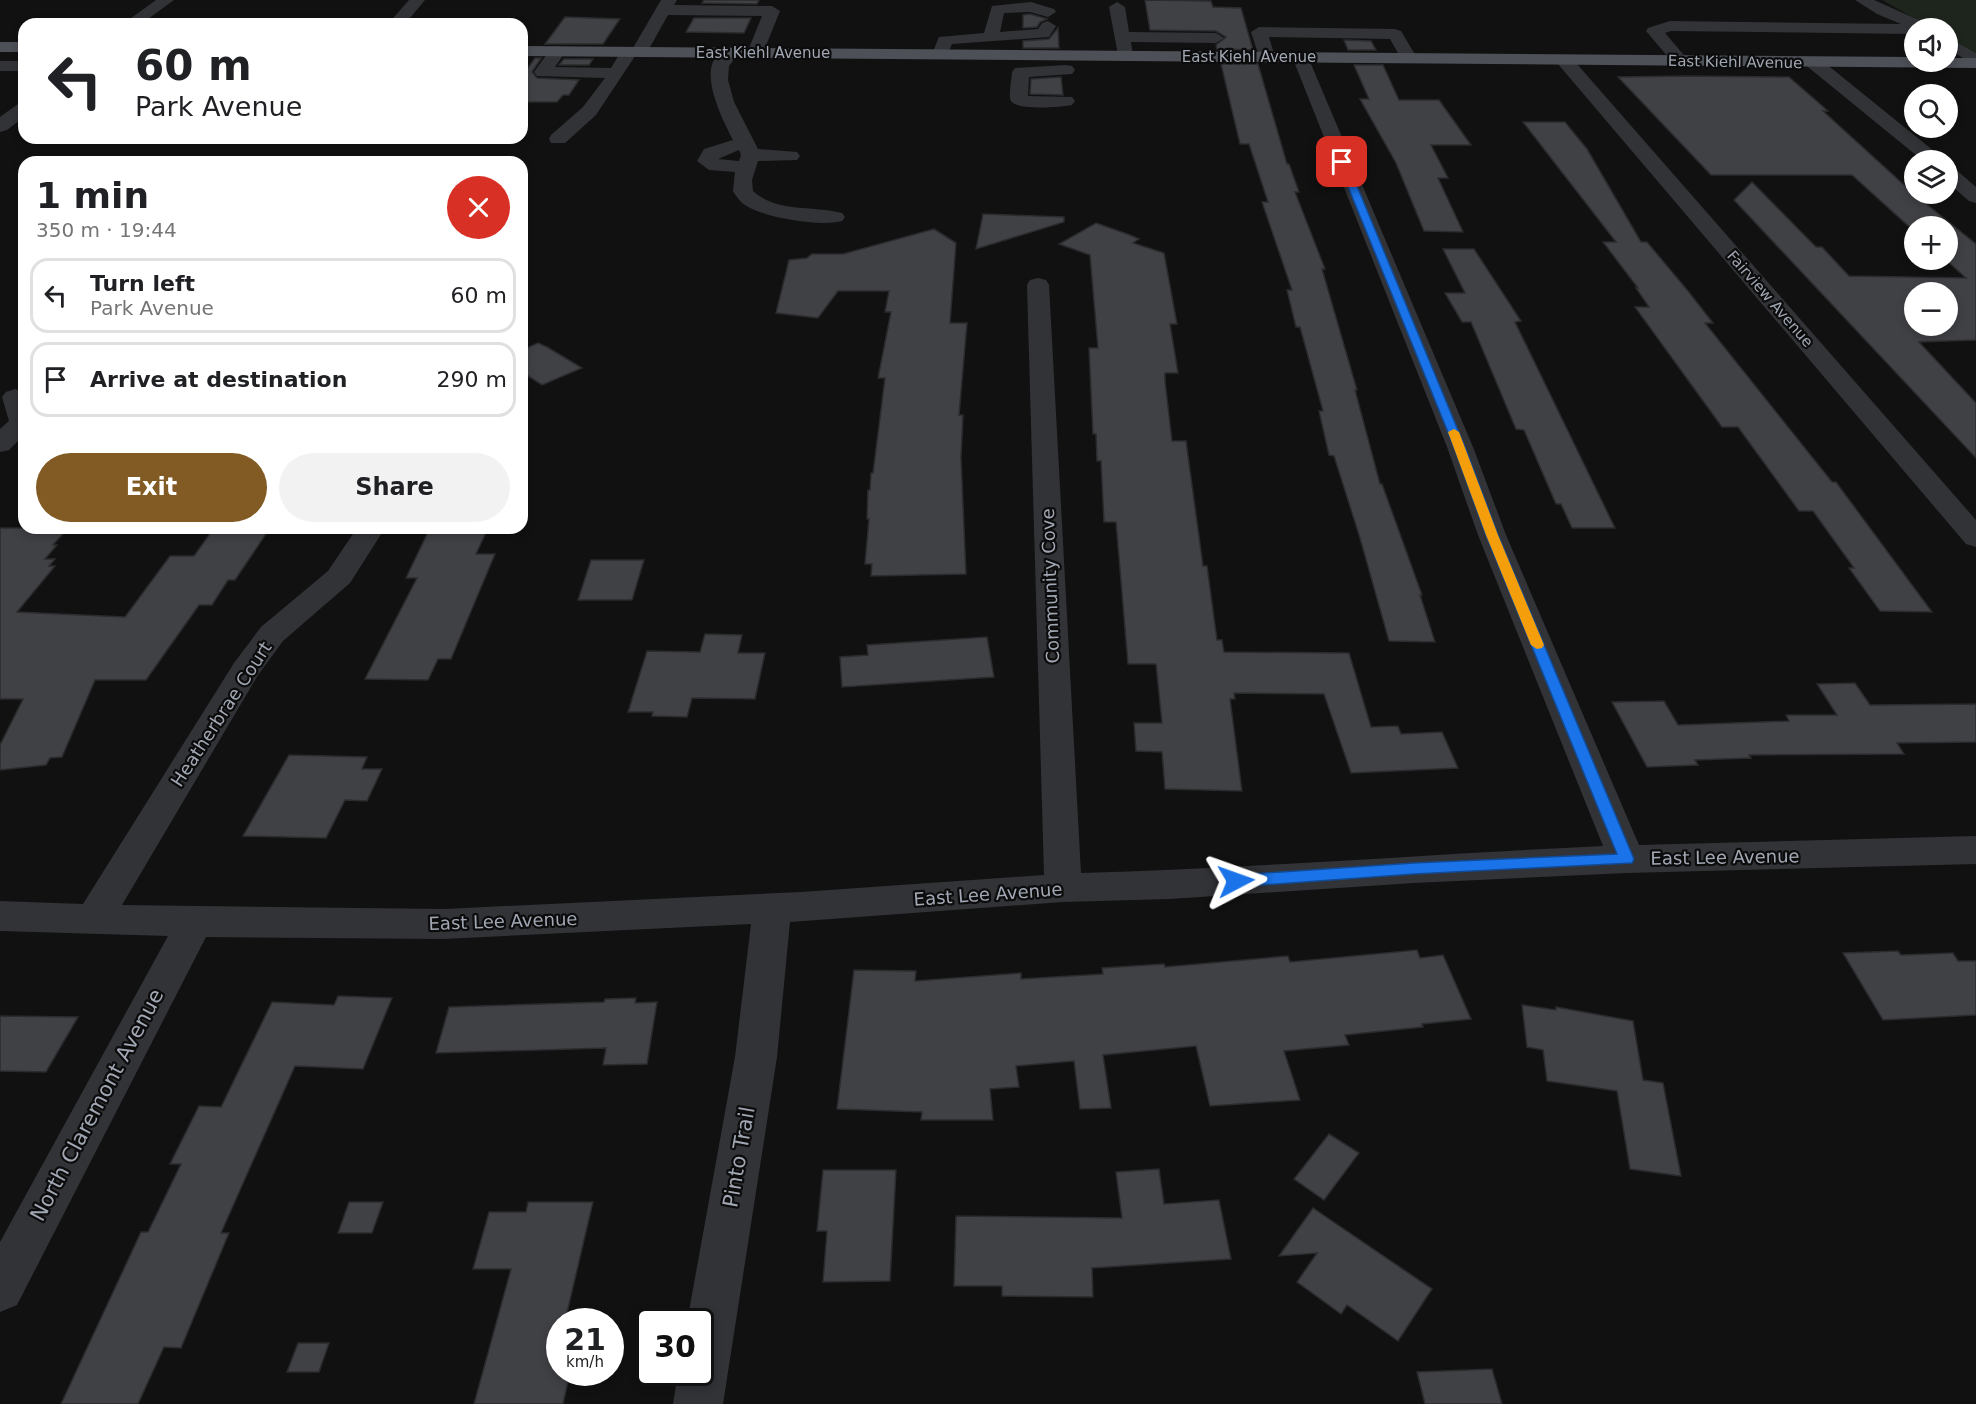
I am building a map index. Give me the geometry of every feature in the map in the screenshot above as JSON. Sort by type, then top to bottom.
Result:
[{"type":"main road","points":[[0,47],[18,47]]},
{"type":"main road","name":"East Kiehl Avenue","points":[[528,51],[940,54],[1040,63],[1125,56],[1904,62]]},
{"type":"main road","name":"East Kiehl Avenue","points":[[1958,62],[1976,62]]},
{"type":"street","points":[[140,18],[166,0]]},
{"type":"street","points":[[401,18],[417,0]]},
{"type":"street","points":[[1863,0],[1882,11],[1905,18]]},
{"type":"street","points":[[558,139],[575,128],[605,91],[666,5],[772,11],[755,53]]},
{"type":"street","points":[[1117,7],[1125,56]]},
{"type":"street","points":[[940,54],[945,40],[1043,34],[1048,19],[1031,8],[997,9],[991,37]]},
{"type":"street","points":[[1882,11],[1880,16],[1904,35]]},
{"type":"street","points":[[1385,17],[1409,58]]},
{"type":"street","points":[[1681,61],[1654,31],[1656,29],[1670,26],[1904,29]]},
{"type":"street","points":[[1830,28],[1846,43],[1841,44]]},
{"type":"street","points":[[1267,57],[1259,32],[1395,34]]},
{"type":"street","points":[[1122,37],[1216,38]]},
{"type":"street","points":[[1664,42],[1700,43]]},
{"type":"street","points":[[1958,50],[1976,62]]},
{"type":"street","points":[[558,51],[543,72],[617,73]]},
{"type":"street","points":[[731,53],[723,60],[718,81],[747,155],[742,184],[745,194],[768,208],[835,217]]},
{"type":"street","points":[[1303,57],[1303,64],[1460,447],[1492,535],[1626,859]]},
{"type":"street","name":"Fairview Avenue","points":[[1564,60],[1976,538]]},
{"type":"street","points":[[1065,101],[1027,102],[1019,99],[1021,72],[1040,63],[1066,70]]},
{"type":"street","points":[[1814,63],[1921,150]]},
{"type":"street","points":[[0,66],[18,66]]},
{"type":"street","points":[[0,126],[18,112]]},
{"type":"street","points":[[747,155],[790,156]]},
{"type":"street","points":[[1958,181],[1976,196]]},
{"type":"street","name":"Community Cove","points":[[1038,285],[1063,888]]},
{"type":"street","points":[[15,397],[18,408]]},
{"type":"street","points":[[0,444],[18,426]]},
{"type":"street","name":"Heatherbrae Court","points":[[94,918],[245,670],[273,634],[339,577],[367,534]]},
{"type":"street","name":"East Lee Avenue","points":[[0,916],[195,922],[444,924],[772,909],[1063,888],[1170,885],[1414,868],[1626,859],[1976,850]]},
{"type":"street","name":"Pinto Trail","points":[[698,1404],[756,1057],[772,909]]},
{"type":"street","name":"North Claremont Avenue","points":[[0,1289],[195,922]]},
{"type":"shaded area","points":[[1882,0],[1976,0],[1976,53],[1958,43],[1958,18],[1914,18]]},
{"type":"building","points":[[704,0],[759,0],[757,4],[702,3]]},
{"type":"building","points":[[1145,0],[1211,1],[1213,7],[1241,8],[1253,50],[1217,49],[1216,45],[1226,37],[1216,31],[1150,30]]},
{"type":"building","points":[[1030,14],[1047,19],[1040,22],[1037,27],[1023,28],[1023,15]]},
{"type":"building","points":[[565,17],[620,19],[603,44],[545,44]]},
{"type":"building","points":[[694,18],[751,18],[744,33],[686,32]]},
{"type":"building","points":[[1058,28],[1059,48],[1023,48],[1023,41],[1049,39]]},
{"type":"building","points":[[1344,40],[1371,41],[1376,50],[1348,50]]},
{"type":"building","points":[[535,58],[541,58],[532,72],[537,78],[579,80],[569,95],[563,95],[557,102],[528,102],[528,68]]},
{"type":"building","points":[[564,59],[593,59],[589,65],[559,65]]},
{"type":"building","points":[[1221,64],[1258,64],[1287,164],[1289,164],[1299,192],[1295,192],[1325,269],[1322,269],[1357,390],[1355,390],[1380,484],[1382,484],[1422,595],[1420,595],[1435,642],[1389,641],[1334,456],[1329,455],[1319,411],[1323,411],[1300,327],[1296,327],[1287,290],[1292,290],[1262,202],[1268,202],[1249,144],[1240,144]]},
{"type":"building","points":[[1354,65],[1383,65],[1399,100],[1439,100],[1471,145],[1431,145],[1448,178],[1438,178],[1463,232],[1424,231],[1396,163],[1360,99],[1369,99]]},
{"type":"building","points":[[1061,77],[1063,95],[1030,94],[1031,79]]},
{"type":"building","points":[[1618,77],[1789,77],[1828,111],[1823,111],[1904,185],[1904,204],[1926,204],[1941,216],[1904,216],[1904,222],[1852,175],[1711,175]]},
{"type":"building","points":[[1523,122],[1565,122],[1587,149],[1641,242],[1647,242],[1688,291],[1713,323],[1705,323],[1832,482],[1836,482],[1932,612],[1880,611],[1849,568],[1854,568],[1813,511],[1799,511],[1738,427],[1722,427],[1635,307],[1649,307],[1636,288],[1638,288],[1603,242],[1616,242]]},
{"type":"building","points":[[1752,182],[1816,247],[1822,247],[1849,276],[1966,278],[1957,270],[1958,229],[1976,244],[1976,340],[1919,342],[1976,403],[1976,458],[1734,200]]},
{"type":"building","points":[[983,214],[1064,217],[1064,222],[976,249]]},
{"type":"building","points":[[1096,223],[1139,239],[1133,243],[1164,253],[1177,324],[1170,324],[1178,373],[1165,373],[1172,441],[1186,441],[1203,566],[1207,566],[1217,640],[1222,640],[1224,652],[1349,653],[1371,727],[1398,726],[1401,734],[1442,732],[1458,768],[1351,773],[1324,694],[1234,693],[1235,699],[1230,699],[1242,791],[1165,789],[1162,752],[1136,751],[1134,723],[1162,723],[1156,664],[1128,664],[1116,522],[1104,522],[1101,461],[1097,461],[1096,434],[1093,434],[1089,348],[1098,348],[1090,255],[1059,244]]},
{"type":"building","points":[[934,229],[956,243],[950,323],[967,323],[959,415],[963,415],[961,458],[966,574],[871,576],[872,564],[865,564],[869,519],[867,519],[868,490],[870,490],[871,473],[873,473],[885,378],[878,378],[891,312],[885,312],[889,291],[838,291],[818,318],[776,313],[789,260],[807,258],[812,254],[843,254]]},
{"type":"building","points":[[1443,249],[1474,249],[1521,321],[1515,322],[1615,528],[1572,528],[1561,504],[1556,504],[1524,430],[1516,429],[1471,322],[1462,322],[1445,293],[1465,293]]},
{"type":"building","points":[[538,343],[582,368],[542,385],[528,376],[528,347]]},
{"type":"building","points":[[0,528],[18,528],[18,534],[63,534],[45,559],[55,559],[49,566],[55,566],[17,612],[125,617],[170,556],[194,556],[210,534],[266,534],[235,580],[228,580],[212,605],[199,605],[146,680],[95,680],[62,757],[50,758],[46,765],[0,770],[0,745],[23,699],[0,699]]},
{"type":"building","points":[[427,534],[485,534],[476,554],[495,554],[451,659],[438,659],[428,680],[365,679],[417,578],[406,578]]},
{"type":"building","points":[[591,560],[644,560],[632,600],[578,600]]},
{"type":"building","points":[[705,634],[742,635],[738,653],[765,653],[755,699],[692,698],[687,717],[652,716],[653,712],[628,712],[647,651],[700,652]]},
{"type":"building","points":[[987,637],[994,677],[842,687],[840,657],[868,655],[867,645]]},
{"type":"building","points":[[1855,683],[1870,705],[1976,704],[1976,742],[1897,743],[1904,754],[1749,755],[1751,758],[1695,760],[1698,765],[1647,767],[1612,702],[1664,701],[1678,725],[1789,721],[1786,715],[1837,715],[1817,684]]},
{"type":"building","points":[[289,755],[367,757],[362,769],[382,769],[367,801],[345,800],[326,838],[243,836]]},
{"type":"building","points":[[1417,950],[1420,958],[1443,955],[1471,1019],[1422,1024],[1423,1027],[1345,1035],[1349,1045],[1284,1051],[1300,1100],[1210,1106],[1196,1046],[1103,1055],[1111,1108],[1080,1109],[1074,1061],[1016,1066],[1019,1087],[990,1089],[993,1120],[921,1120],[922,1112],[837,1109],[854,970],[916,971],[915,981],[1021,973],[1021,979],[1103,974],[1102,968],[1164,964],[1165,967],[1288,956],[1290,962]]},
{"type":"building","points":[[1898,951],[1901,955],[1953,953],[1958,961],[1976,961],[1976,1015],[1883,1020],[1843,953]]},
{"type":"building","points":[[338,996],[392,998],[363,1069],[295,1066],[221,1233],[229,1233],[181,1348],[164,1347],[138,1404],[61,1404],[141,1232],[148,1232],[181,1164],[170,1164],[199,1106],[221,1107],[272,1002],[334,1005]]},
{"type":"building","points":[[636,998],[635,1003],[657,1002],[647,1064],[603,1065],[606,1048],[436,1053],[449,1007],[604,1002],[605,999]]},
{"type":"building","points":[[1522,1005],[1556,1010],[1556,1007],[1633,1021],[1643,1080],[1663,1083],[1681,1176],[1630,1169],[1617,1091],[1547,1081],[1543,1050],[1527,1047]]},
{"type":"building","points":[[0,1016],[78,1017],[46,1072],[0,1071]]},
{"type":"building","points":[[1329,1134],[1359,1153],[1324,1200],[1294,1179]]},
{"type":"building","points":[[1159,1169],[1164,1204],[1219,1200],[1231,1259],[1092,1268],[1093,1297],[1002,1296],[1002,1286],[954,1286],[956,1216],[1122,1218],[1116,1172]]},
{"type":"building","points":[[823,1170],[896,1170],[890,1281],[823,1282],[827,1231],[817,1231]]},
{"type":"building","points":[[349,1202],[383,1202],[372,1233],[338,1233]]},
{"type":"building","points":[[528,1202],[593,1202],[568,1308],[546,1308],[546,1386],[567,1386],[563,1404],[474,1404],[511,1269],[473,1269],[489,1212],[526,1212]]},
{"type":"building","points":[[1313,1208],[1432,1289],[1398,1341],[1347,1305],[1341,1314],[1297,1282],[1317,1253],[1279,1256]]},
{"type":"building","points":[[298,1343],[329,1343],[319,1372],[287,1372]]},
{"type":"building","points":[[1492,1369],[1502,1404],[1425,1404],[1417,1372]]},
{"type":"slow traffic","points":[[1454,432],[1492,535],[1537,645]]},
{"type":"route","points":[[1236,881],[1414,868],[1626,859],[1492,535],[1460,447],[1399,301],[1386,264],[1342,162]]}]
